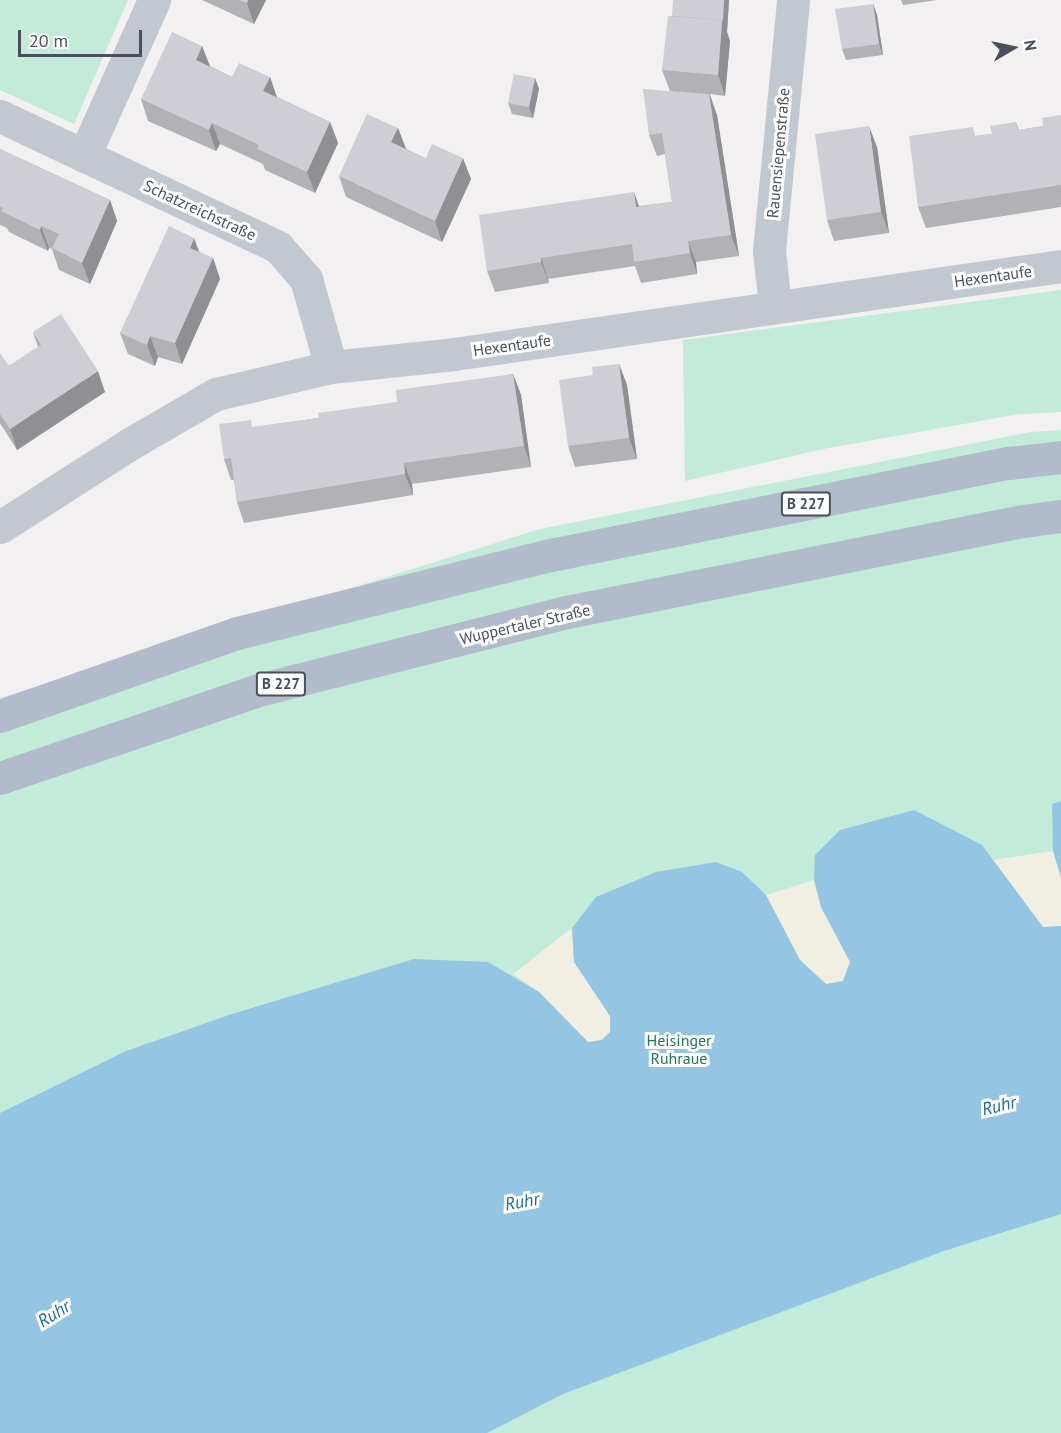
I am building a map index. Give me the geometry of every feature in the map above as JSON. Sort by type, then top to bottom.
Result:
[{"type":"main road","name":"B 227","points":[[0,716],[237,633],[551,555],[1009,463],[1061,457]]},
{"type":"main road","name":"Wuppertaler Straße","points":[[0,778],[262,689],[545,618],[1024,521],[1061,516]]},
{"type":"street","points":[[84,156],[154,0]]},
{"type":"street","name":"Rauensiepenstraße","points":[[775,306],[769,251],[793,0]]},
{"type":"street","name":"Schatzreichstraße","points":[[0,116],[278,247],[306,279],[331,367]]},
{"type":"street","name":"Hexentaufe","points":[[0,527],[128,445],[216,394],[331,367],[454,354],[775,306],[1061,267]]},
{"type":"green space","points":[[0,0],[128,0],[74,124],[0,90]]},
{"type":"green space","points":[[1061,290],[1061,412],[1020,414],[823,449],[685,481],[683,340]]},
{"type":"green space","name":"Heisinger Ruhraue","points":[[1061,430],[1061,1433],[0,1433],[0,698],[540,529],[1031,432]]},
{"type":"sand","points":[[1053,851],[1061,877],[1061,926],[1043,927],[993,860]]},
{"type":"sand","points":[[814,880],[821,907],[850,962],[843,981],[826,984],[800,960],[766,895]]},
{"type":"sand","points":[[572,928],[574,962],[610,1016],[610,1032],[602,1040],[588,1043],[539,992],[513,974]]},
{"type":"water","points":[[1061,801],[1061,877],[1053,851],[1052,804]]},
{"type":"water","name":"Ruhr","points":[[914,810],[982,845],[1043,927],[1061,926],[1061,1214],[944,1251],[563,1394],[487,1433],[0,1433],[0,1113],[126,1051],[232,1014],[414,959],[488,962],[539,992],[588,1042],[602,1040],[610,1032],[610,1016],[574,962],[572,928],[596,897],[656,872],[716,862],[742,872],[766,895],[800,960],[826,984],[843,981],[850,962],[821,907],[814,880],[815,855],[840,830]]},
{"type":"building","points":[[673,0],[724,0],[723,21],[672,16]]},
{"type":"building","points":[[873,4],[879,44],[842,49],[835,9]]},
{"type":"building","points":[[668,16],[722,20],[718,75],[662,70]]},
{"type":"building","points":[[172,32],[202,46],[196,60],[232,77],[239,63],[270,77],[263,91],[330,122],[307,172],[257,149],[259,145],[212,123],[209,130],[141,99]]},
{"type":"building","points":[[514,74],[535,78],[529,107],[508,103]]},
{"type":"building","points":[[643,89],[709,94],[731,235],[688,241],[690,253],[634,262],[632,244],[541,258],[541,262],[487,271],[479,215],[634,192],[636,207],[672,202],[662,133],[649,135]]},
{"type":"building","points":[[367,114],[398,128],[391,142],[409,151],[426,158],[432,144],[463,158],[435,221],[339,176]]},
{"type":"building","points":[[1061,115],[1061,185],[918,207],[909,136],[973,127],[975,136],[992,134],[990,126],[1016,122],[1018,130],[1043,126],[1042,118]]},
{"type":"building","points":[[869,126],[881,212],[827,220],[815,134]]},
{"type":"building","points":[[0,149],[110,200],[82,263],[52,248],[59,234],[41,226],[40,230],[1,211],[3,208],[0,207]]},
{"type":"building","points":[[169,226],[194,238],[190,248],[213,258],[175,343],[150,336],[147,345],[120,333]]},
{"type":"building","points":[[61,314],[98,371],[10,429],[0,414],[0,354],[9,366],[41,345],[33,332]]},
{"type":"building","points":[[619,364],[629,438],[568,446],[559,380],[593,375],[592,367]]},
{"type":"building","points":[[513,374],[524,446],[404,463],[405,474],[237,502],[231,458],[224,459],[219,424],[251,420],[252,427],[319,418],[318,413],[397,402],[396,390]]}]
